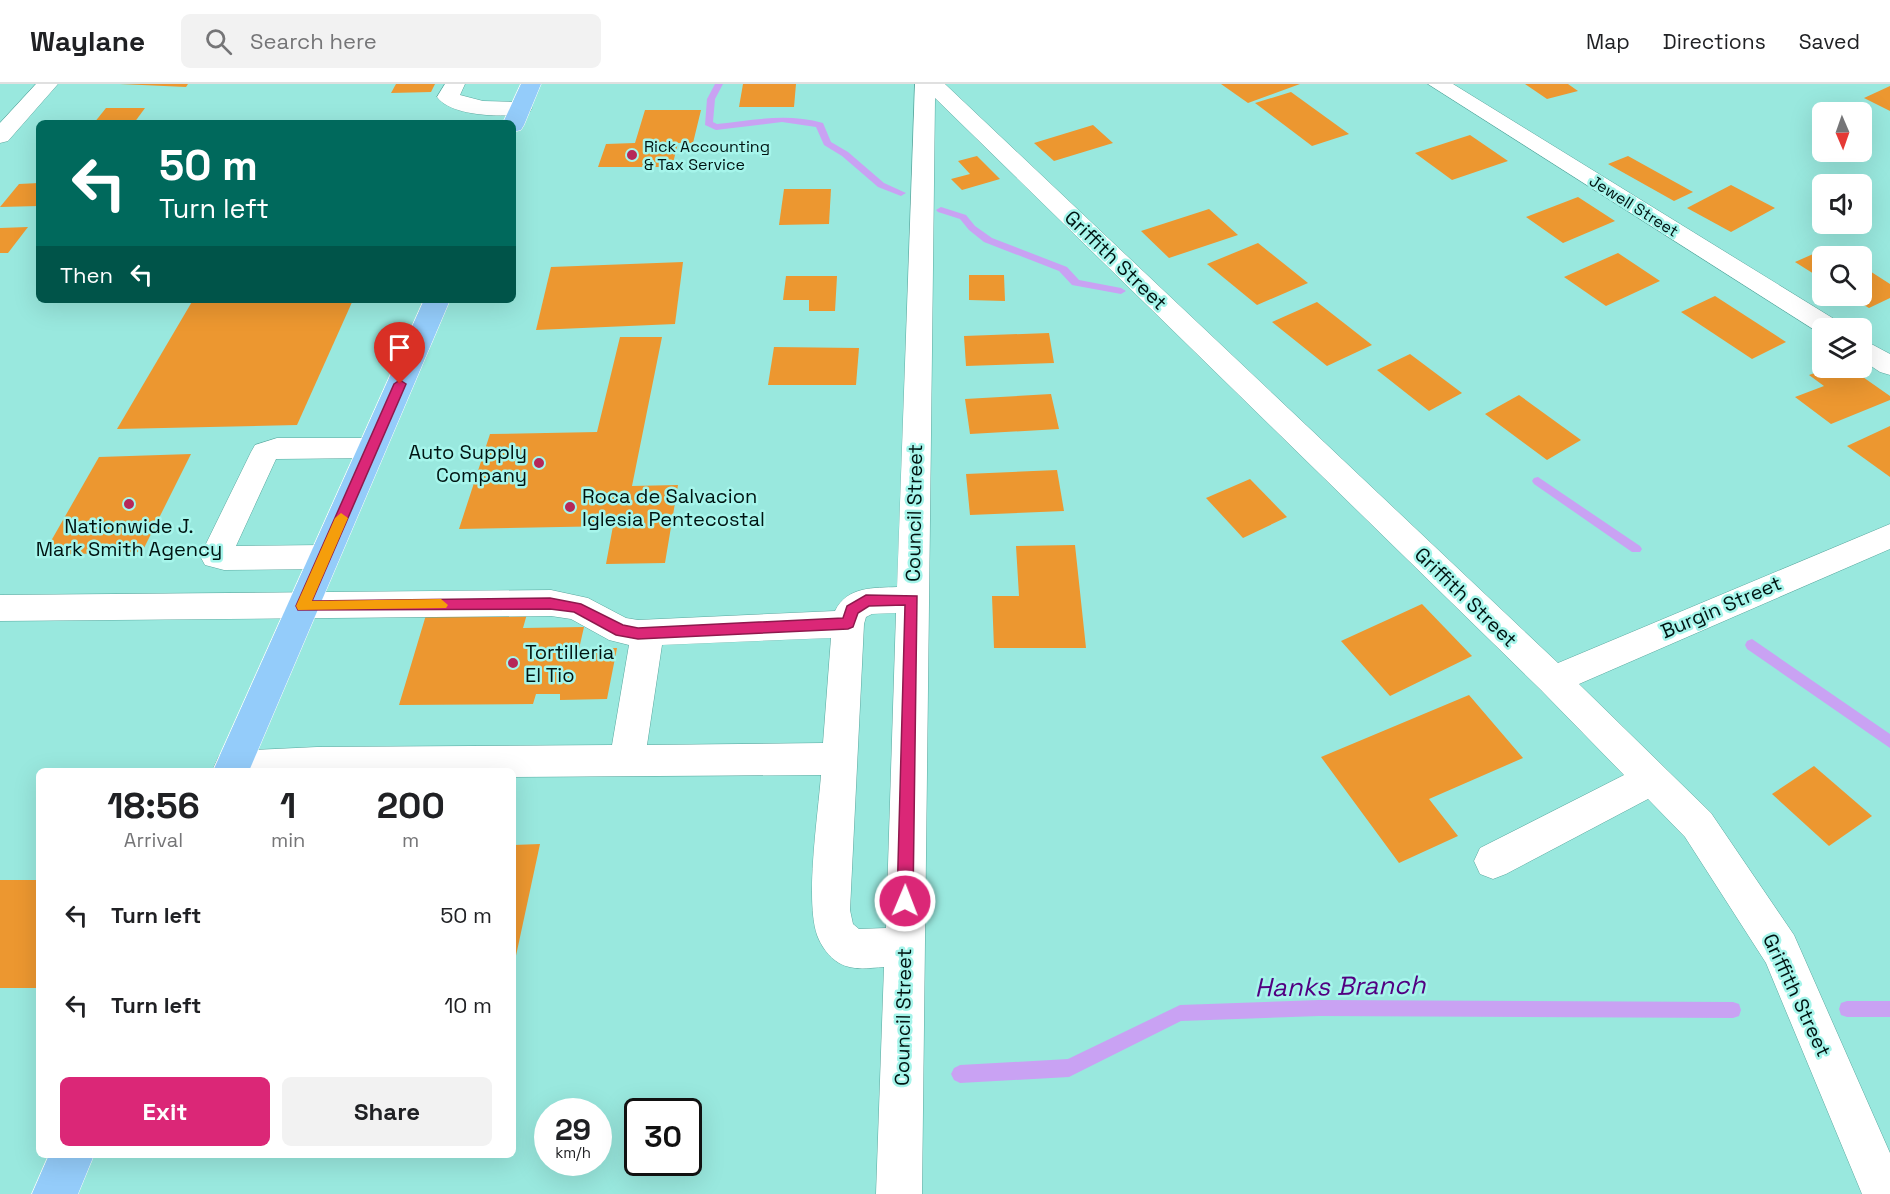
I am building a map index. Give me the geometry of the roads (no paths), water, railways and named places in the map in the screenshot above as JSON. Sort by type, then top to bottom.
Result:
[{"type":"main road","points":[[517,117],[531,84]]},
{"type":"main road","points":[[232,768],[436,303]]},
{"type":"main road","points":[[55,1194],[71,1158]]},
{"type":"street","points":[[0,136],[48,84]]},
{"type":"street","points":[[455,84],[448,97],[455,102],[480,106],[517,117]]},
{"type":"street","name":"Council Street","points":[[899,1194],[925,84]]},
{"type":"street","name":"Griffith Street","points":[[933,84],[1553,680],[1654,778],[1698,825],[1780,949],[1885,1194]]},
{"type":"street","name":"Jewell Street","points":[[1438,84],[1814,318]]},
{"type":"street","points":[[1872,354],[1890,366]]},
{"type":"street","points":[[324,557],[224,558],[216,556],[265,452],[277,448],[372,447]]},
{"type":"street","name":"Burgin Street","points":[[1553,680],[1890,536]]},
{"type":"street","points":[[904,947],[852,949],[836,934],[831,910],[848,624],[852,610],[866,601],[912,599]]},
{"type":"street","points":[[0,608],[550,603],[577,608],[621,631],[648,632],[848,624]]},
{"type":"street","points":[[627,761],[648,632]]},
{"type":"street","points":[[246,768],[317,763],[841,759]]},
{"type":"street","points":[[1493,861],[1654,778]]},
{"type":"waterway","points":[[719,84],[711,99],[708,123],[716,127],[795,120],[820,125],[827,143],[845,154],[881,185],[901,193]]},
{"type":"waterway","points":[[941,210],[963,217],[972,228],[988,240],[1063,269],[1076,283],[1121,291]]},
{"type":"waterway","points":[[1538,481],[1636,549]]},
{"type":"waterway","points":[[1752,645],[1890,742]]},
{"type":"waterway","name":"Hanks Branch","points":[[960,1074],[1069,1068],[1180,1013],[1319,1008],[1733,1010]]},
{"type":"waterway","name":"Hanks Branch","points":[[1847,1009],[1890,1009]]},
{"type":"place","name":"Rick Accounting & Tax Service","points":[[632,155]]},
{"type":"place","name":"Auto Supply Company","points":[[539,463]]},
{"type":"place","name":"Nationwide J. Mark Smith Agency","points":[[129,504]]},
{"type":"place","name":"Roca de Salvacion Iglesia Pentecostal","points":[[570,507]]},
{"type":"place","name":"Tortilleria El Tio","points":[[513,663]]}]
